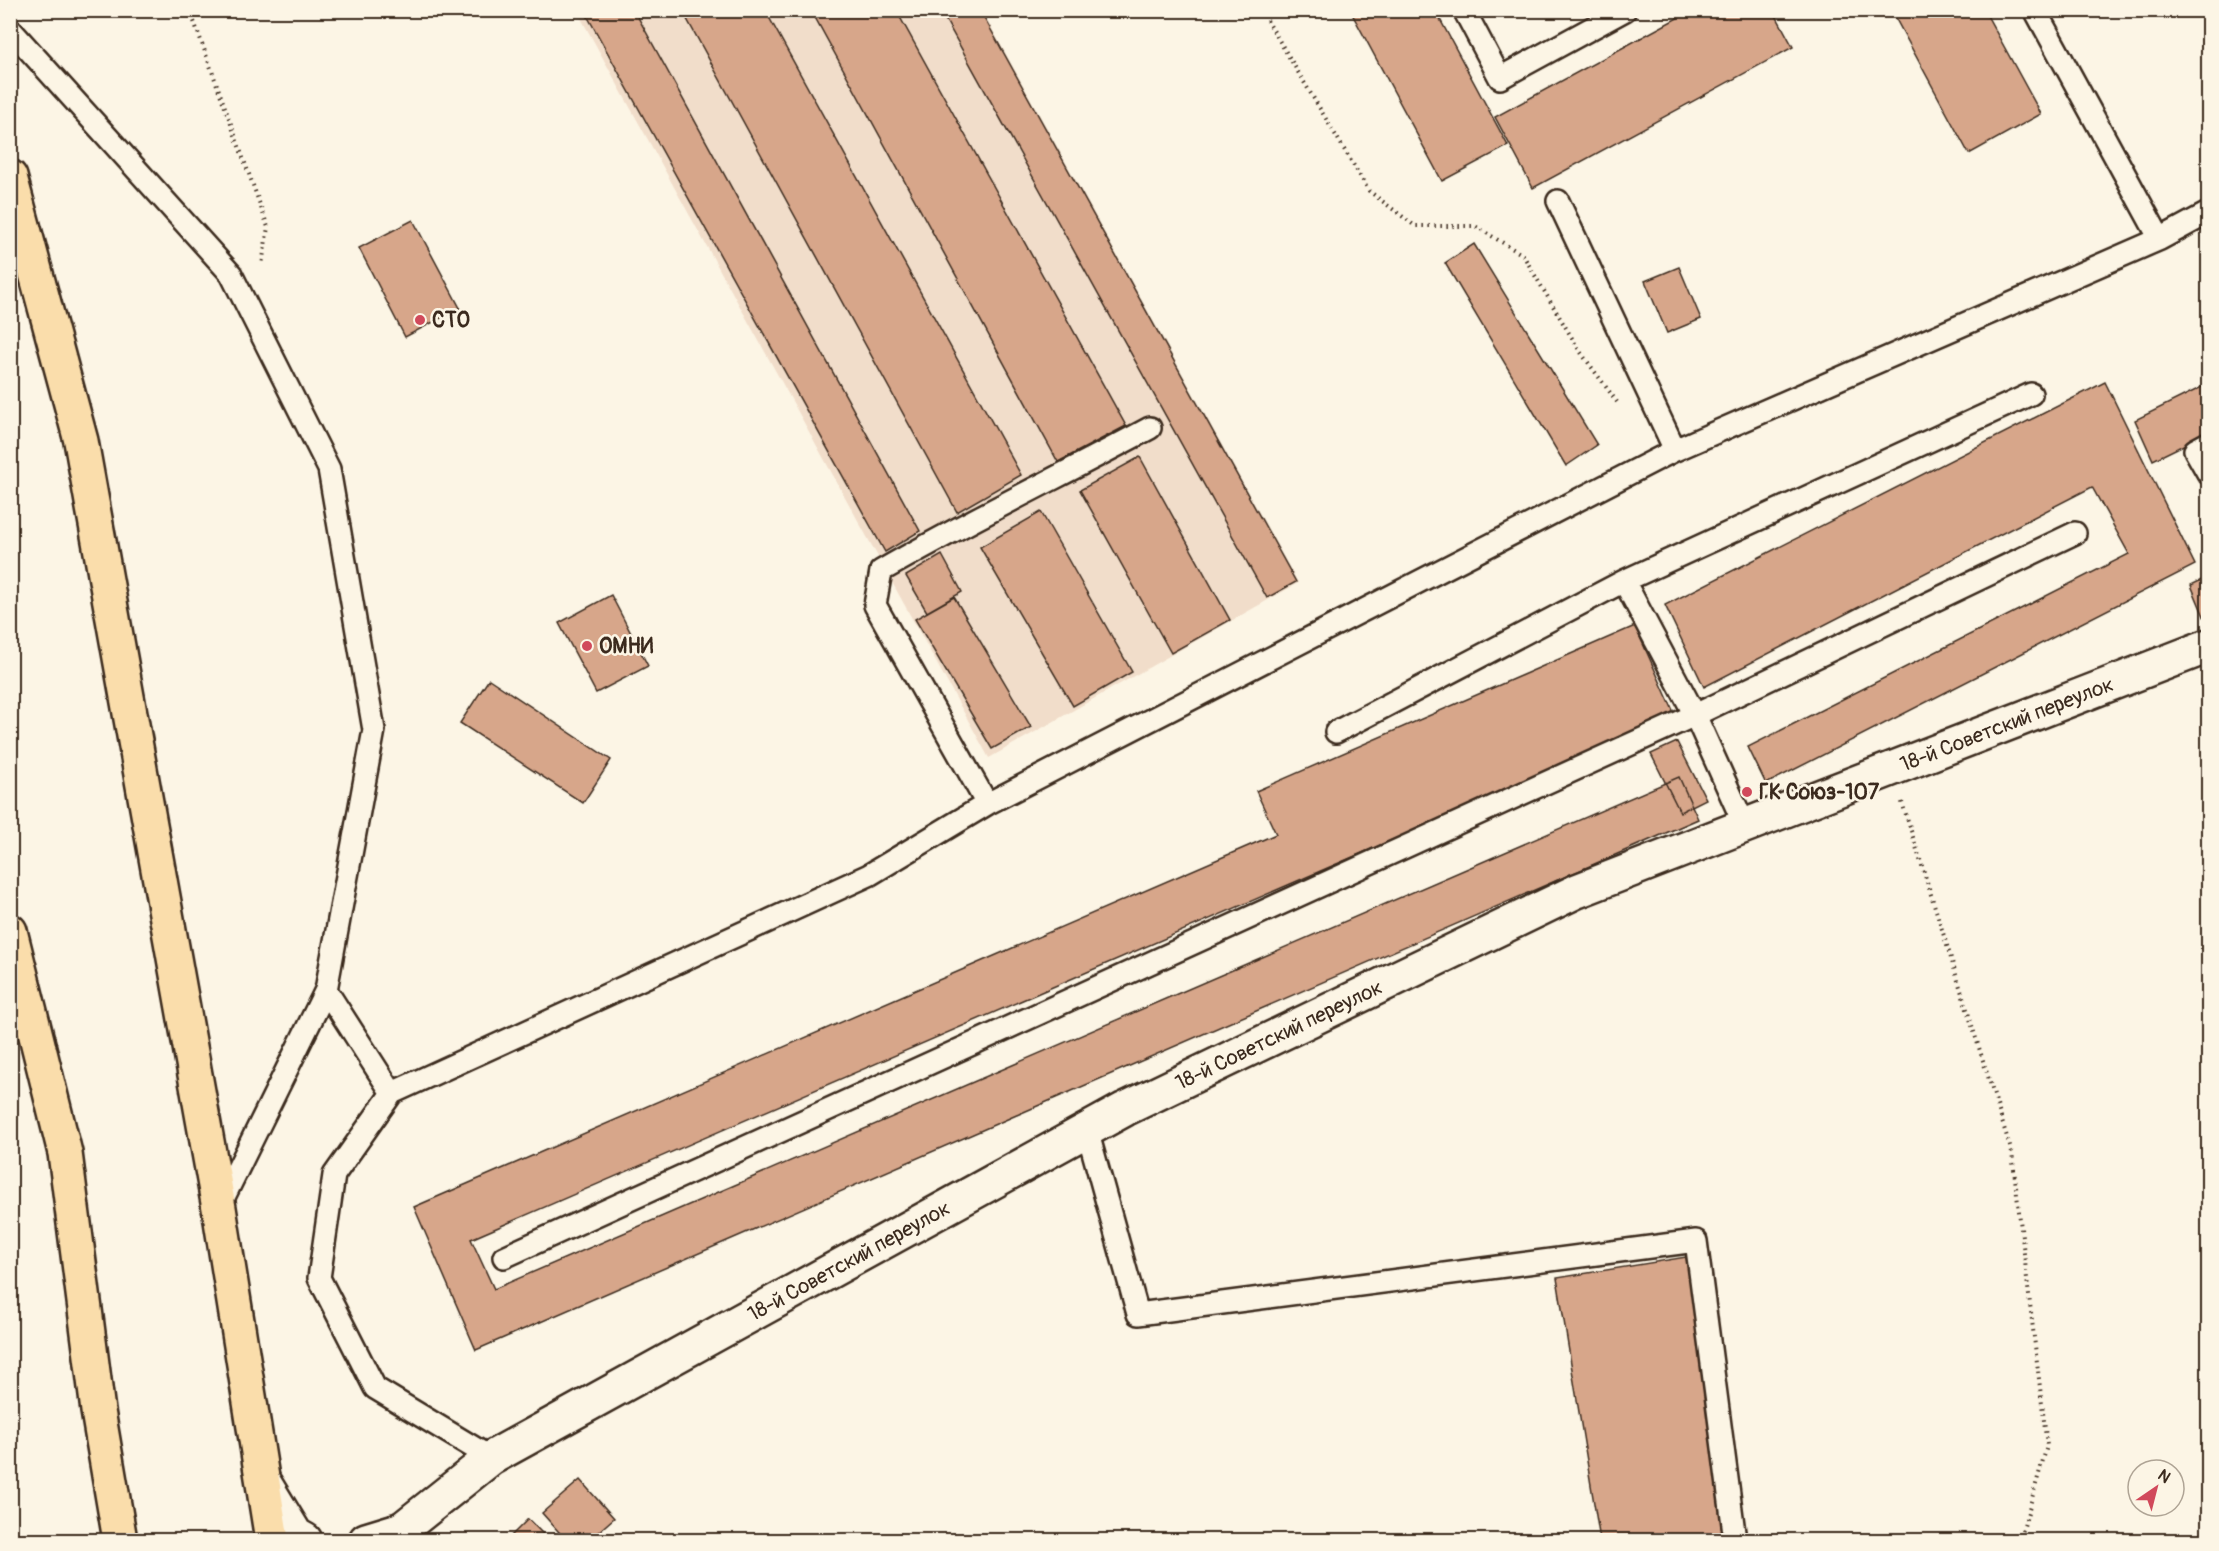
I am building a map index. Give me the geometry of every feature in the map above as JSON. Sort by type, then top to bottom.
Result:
[{"type":"main road","points":[[10,177],[81,441],[219,1208],[265,1484],[272,1540]]},
{"type":"main road","points":[[10,931],[65,1153],[99,1412],[120,1540]]},
{"type":"street","name":"18-й Советский переулок","points":[[398,1535],[490,1458],[1125,1109],[1577,891],[1744,824],[2208,646]]},
{"type":"street","points":[[265,1484],[296,1535],[305,1540]]},
{"type":"street","points":[[366,1540],[398,1535]]},
{"type":"lane","points":[[1464,10],[1500,78],[1625,10]]},
{"type":"lane","points":[[2035,10],[2160,239]]},
{"type":"lane","points":[[10,29],[231,274],[329,469],[374,730],[326,990],[219,1208]]},
{"type":"lane","points":[[1558,201],[1675,450]]},
{"type":"lane","points":[[490,1458],[375,1388],[319,1278],[334,1174],[392,1093],[869,875],[987,804],[1675,450],[2160,239],[2208,213]]},
{"type":"lane","points":[[1336,732],[1624,581],[2031,394]]},
{"type":"lane","points":[[987,804],[875,605],[881,571],[950,531],[1051,482],[1150,428]]},
{"type":"lane","points":[[2208,443],[2194,450],[2208,473]]},
{"type":"lane","points":[[504,1257],[1695,715],[2075,533]]},
{"type":"lane","points":[[1624,581],[1695,715],[1744,824]]},
{"type":"lane","points":[[326,990],[392,1093]]},
{"type":"lane","points":[[1087,1130],[1138,1314],[1696,1241],[1735,1540]]},
{"type":"path","points":[[190,10],[268,227],[252,316]]},
{"type":"path","points":[[1261,10],[1369,191],[1414,226],[1475,226],[1523,255],[1579,350],[1618,404]]},
{"type":"path","points":[[1891,767],[2012,1154],[2047,1446],[2020,1540]]},
{"type":"shaded area","points":[[577,11],[982,11],[1298,583],[989,758]]},
{"type":"building","points":[[584,10],[634,10],[920,531],[885,552]]},
{"type":"building","points":[[682,10],[765,10],[1021,475],[957,512]]},
{"type":"building","points":[[811,10],[896,10],[1126,426],[1058,462]]},
{"type":"building","points":[[940,10],[980,10],[1296,582],[1267,598]]},
{"type":"building","points":[[1350,10],[1435,10],[1508,146],[1442,181]]},
{"type":"building","points":[[1692,10],[1773,10],[1793,47],[1533,188],[1495,117]]},
{"type":"building","points":[[1891,10],[1984,10],[2041,114],[1969,154]]},
{"type":"building","points":[[413,220],[460,308],[405,337],[359,248]]},
{"type":"building","points":[[1474,244],[1597,445],[1566,466],[1445,263]]},
{"type":"building","points":[[1679,267],[1701,319],[1667,333],[1645,281]]},
{"type":"building","points":[[2105,382],[2195,565],[1766,784],[1748,747],[2129,554],[2092,487],[1704,687],[1665,605]]},
{"type":"building","points":[[2208,384],[2208,433],[2153,460],[2135,420]]},
{"type":"building","points":[[1140,457],[1230,620],[1171,653],[1080,490]]},
{"type":"building","points":[[1041,512],[1132,672],[1073,706],[980,547]]},
{"type":"building","points":[[942,555],[962,592],[927,612],[906,576]]},
{"type":"building","points":[[2208,577],[2208,626],[2191,585]]},
{"type":"building","points":[[611,595],[648,666],[596,693],[559,623]]},
{"type":"building","points":[[954,597],[1031,727],[992,749],[915,619]]},
{"type":"building","points":[[1635,626],[1676,717],[471,1239],[494,1289],[1679,777],[1698,819],[476,1350],[414,1207],[1276,834],[1256,791]]},
{"type":"building","points":[[489,679],[611,760],[583,803],[460,723]]},
{"type":"building","points":[[1677,742],[1706,799],[1680,812],[1651,754]]},
{"type":"building","points":[[1686,1257],[1731,1540],[1600,1540],[1557,1278]]},
{"type":"building","points":[[580,1480],[614,1518],[589,1540],[566,1540],[542,1513]]},
{"type":"building","points":[[528,1519],[549,1540],[507,1540]]},
{"type":"place","name":"СТО","points":[[420,320]]},
{"type":"place","name":"ОМНИ","points":[[587,646]]},
{"type":"place","name":"ГК Союз-107","points":[[1747,792]]}]
